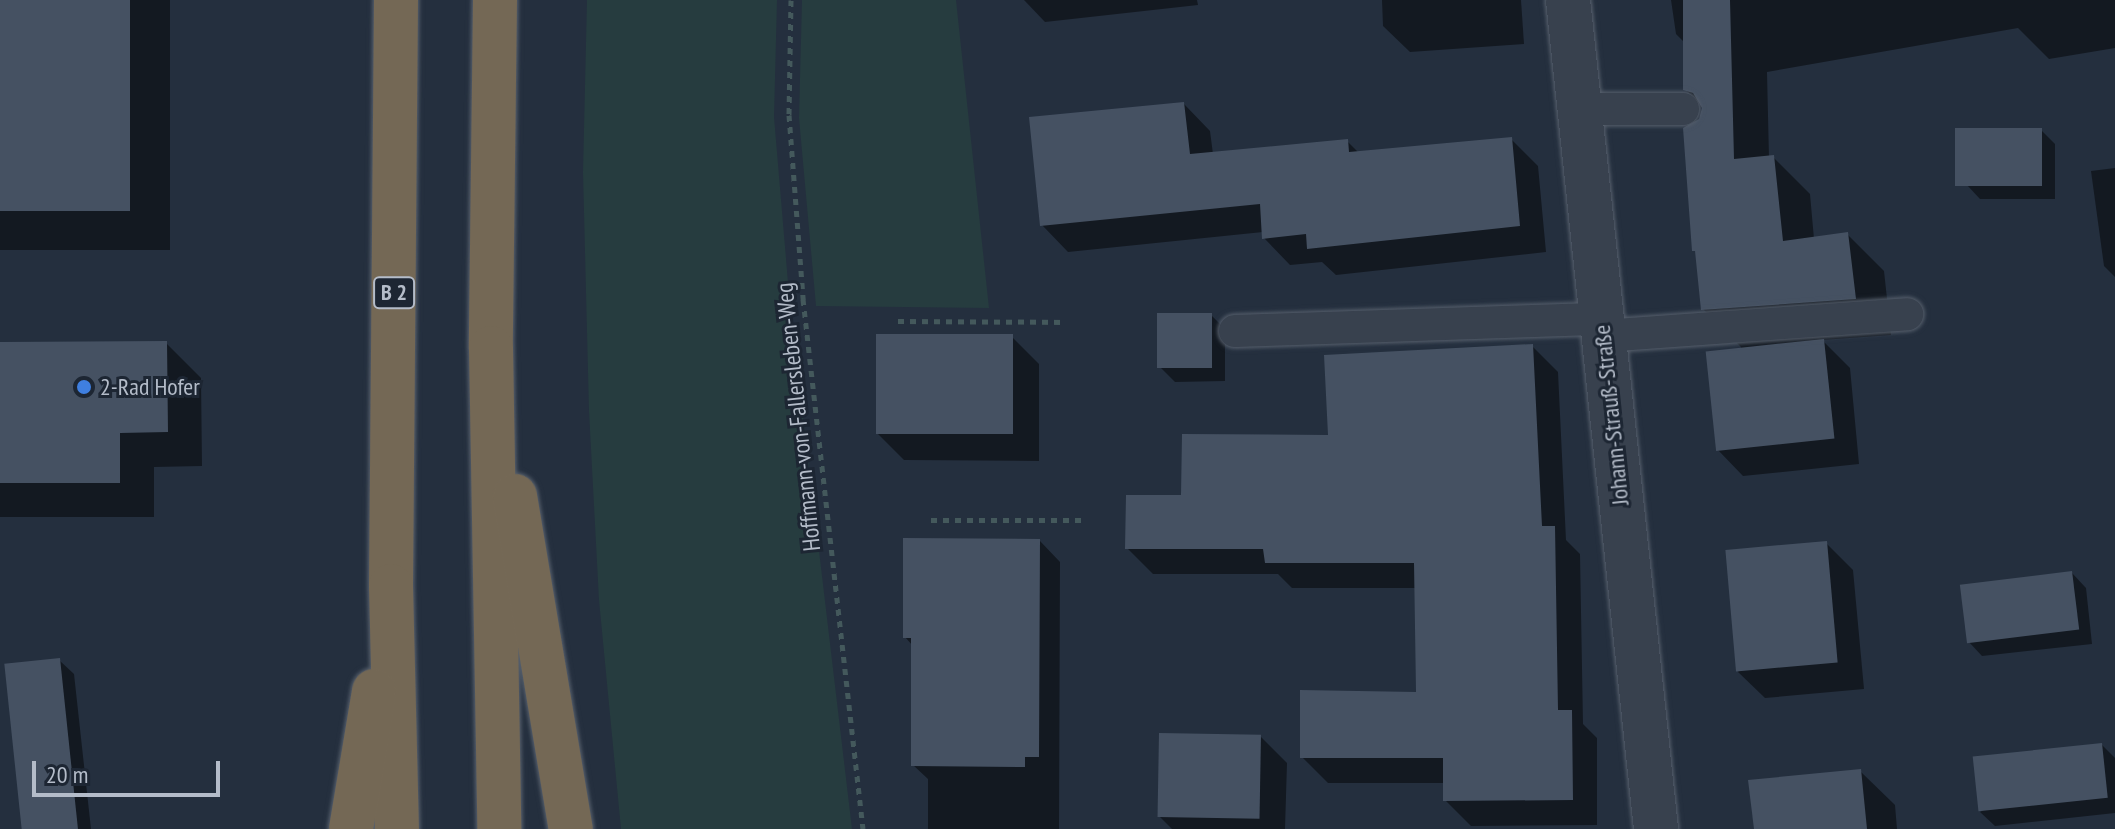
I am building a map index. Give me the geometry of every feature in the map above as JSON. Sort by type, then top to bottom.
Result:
[{"type":"highway","name":"B 2","points":[[396,0],[391,586],[397,829]]},
{"type":"highway","points":[[495,0],[491,348],[499,829]]},
{"type":"highway","points":[[491,348],[571,829]]},
{"type":"highway","points":[[351,829],[391,586]]},
{"type":"street","name":"Johann-Strauß-Straße","points":[[1568,0],[1656,829]]},
{"type":"lane","points":[[1579,109],[1683,109]]},
{"type":"lane","points":[[1235,331],[1602,328],[1907,314]]},
{"type":"path","name":"Hoffmann-von-Fallersleben-Weg","points":[[791,0],[789,115],[803,299],[863,829]]},
{"type":"path","points":[[898,321],[1066,322]]},
{"type":"path","points":[[931,520],[1082,520]]},
{"type":"green space","points":[[587,0],[777,0],[774,117],[790,306],[852,829],[621,829],[599,600],[589,411],[583,172]]},
{"type":"green space","points":[[802,0],[956,0],[989,308],[816,306],[799,118]]},
{"type":"building","points":[[0,0],[130,0],[130,211],[0,211]]},
{"type":"building","points":[[1683,0],[1730,0],[1734,159],[1774,155],[1783,241],[1848,232],[1856,299],[1701,310],[1695,251],[1692,251],[1683,128],[1699,119],[1702,108],[1693,93],[1683,90]]},
{"type":"building","points":[[1184,102],[1190,154],[1348,139],[1349,152],[1512,137],[1520,226],[1307,249],[1306,234],[1262,239],[1260,204],[1040,226],[1029,117]]},
{"type":"building","points":[[1955,128],[2042,128],[2042,186],[1955,186]]},
{"type":"building","points":[[1157,313],[1212,313],[1212,368],[1157,368]]},
{"type":"building","points":[[876,334],[1013,334],[1013,434],[876,434]]},
{"type":"building","points":[[1824,339],[1834,438],[1716,451],[1706,351]]},
{"type":"building","name":"2-Rad Hofer","points":[[167,341],[168,432],[120,433],[120,483],[0,483],[0,342]]},
{"type":"building","points":[[1533,344],[1542,526],[1555,526],[1558,710],[1572,710],[1573,800],[1443,801],[1443,758],[1300,758],[1300,690],[1416,692],[1414,563],[1265,563],[1263,549],[1125,549],[1126,495],[1181,495],[1182,434],[1328,435],[1324,355]]},
{"type":"building","points":[[903,538],[1040,539],[1039,757],[1025,757],[1025,767],[911,766],[911,638],[903,638]]},
{"type":"building","points":[[1827,541],[1838,663],[1736,671],[1725,550]]},
{"type":"building","points":[[2072,571],[2079,630],[1967,643],[1960,585]]},
{"type":"building","points":[[60,658],[78,829],[22,829],[4,664]]},
{"type":"building","points":[[1159,733],[1261,735],[1260,819],[1158,817]]},
{"type":"building","points":[[2102,743],[2108,798],[1978,811],[1973,757]]},
{"type":"building","points":[[1861,769],[1867,829],[1754,829],[1748,780]]},
{"type":"place","name":"2-Rad Hofer","points":[[84,387]]}]
